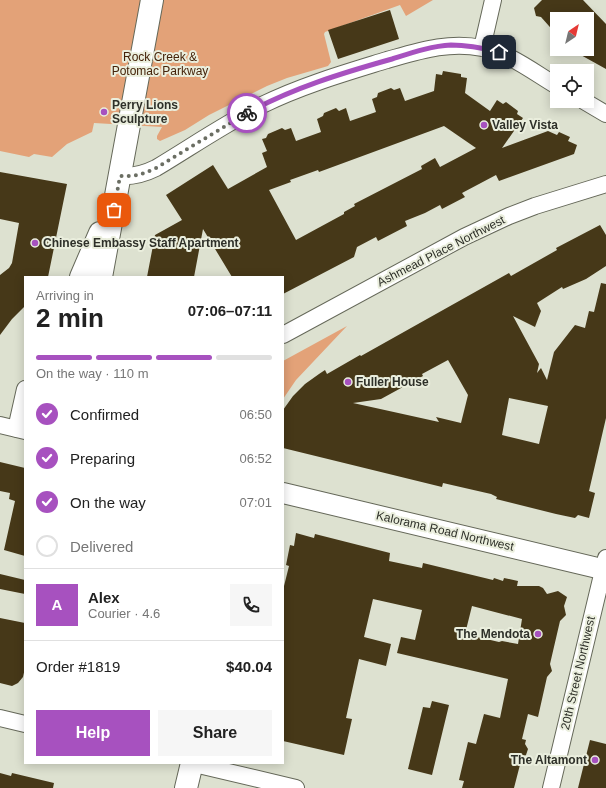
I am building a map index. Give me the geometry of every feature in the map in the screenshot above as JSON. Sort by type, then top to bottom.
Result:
[{"type":"main road","points":[[101,276],[152,0]]},
{"type":"main road","points":[[81,276],[118,186]]},
{"type":"main road","points":[[186,788],[191,764]]},
{"type":"street","points":[[482,48],[493,0]]},
{"type":"street","points":[[118,186],[135,176],[143,175],[156,168],[261,106],[302,87],[320,80],[428,49],[451,45],[482,48],[506,55],[550,82]]},
{"type":"street","points":[[594,107],[606,114]]},
{"type":"street","name":"Ashmead Place Northwest","points":[[284,334],[470,234],[535,206],[606,184]]},
{"type":"street","points":[[0,425],[21,430],[24,399]]},
{"type":"street","name":"Kalorama Road Northwest","points":[[284,493],[605,565]]},
{"type":"street","name":"20th Street Northwest","points":[[551,788],[605,565]]},
{"type":"street","points":[[0,718],[24,724]]},
{"type":"street","points":[[195,764],[296,788]]},
{"type":"green space","name":"Rock Creek & Potomac Parkway","points":[[0,0],[433,0],[406,16],[400,5],[325,32],[324,34],[331,62],[328,66],[287,78],[267,86],[209,115],[185,130],[160,141],[157,139],[157,136],[162,127],[94,123],[92,132],[67,144],[52,157],[34,154],[29,157],[0,151]]},
{"type":"green space","points":[[347,326],[296,380],[284,398],[284,360]]},
{"type":"building","points":[[542,0],[583,0],[606,24],[606,69],[583,56],[594,56],[594,12],[550,12],[550,27],[541,17],[536,16],[534,8]]},
{"type":"building","points":[[390,10],[399,39],[338,59],[328,30]]},
{"type":"building","points":[[443,71],[461,74],[461,77],[467,78],[465,93],[490,111],[497,100],[503,104],[506,102],[518,111],[517,114],[523,118],[502,148],[548,131],[557,135],[559,132],[570,137],[568,141],[577,145],[574,154],[499,181],[496,175],[462,193],[465,197],[442,209],[440,205],[405,221],[407,226],[378,241],[376,237],[357,247],[354,257],[284,293],[284,276],[231,276],[203,229],[194,276],[147,276],[155,235],[182,220],[166,195],[213,165],[228,189],[267,167],[262,153],[267,151],[262,139],[266,138],[268,134],[282,128],[285,130],[291,128],[296,141],[321,132],[317,119],[323,116],[324,113],[336,108],[339,111],[346,108],[350,121],[376,112],[372,99],[377,97],[378,93],[391,88],[394,90],[400,88],[405,101],[434,91],[436,74],[442,75]],"holes":[[[444,126],[476,148],[440,167],[435,158],[421,166],[422,169],[354,204],[355,206],[344,212],[344,214],[296,240],[269,190],[291,182],[290,180],[318,170],[319,172]]]},
{"type":"building","name":"Chinese Embassy Staff Apartment","points":[[0,172],[67,184],[48,276],[24,276],[24,307],[12,319],[0,335],[0,275],[9,268],[12,263],[19,223],[0,219]]},
{"type":"building","points":[[600,225],[606,235],[606,266],[586,279],[563,289],[562,287],[537,303],[541,311],[535,327],[513,316],[539,364],[537,373],[541,368],[547,380],[554,352],[575,325],[585,328],[589,311],[594,312],[601,283],[606,284],[606,418],[589,491],[595,493],[589,518],[578,515],[575,518],[556,514],[496,499],[497,497],[491,494],[443,483],[442,487],[284,448],[284,409],[293,396],[305,384],[325,370],[327,374],[509,273],[511,276],[557,250],[556,248]],"holes":[[[448,360],[468,395],[461,423],[436,417],[439,422],[353,403],[381,399],[423,376],[422,374]],[[509,398],[548,406],[539,444],[502,435]]]},
{"type":"building","points":[[0,462],[24,468],[24,556],[4,550],[15,501],[9,499],[10,493],[0,491]]},
{"type":"building","points":[[296,533],[314,538],[315,534],[390,553],[389,561],[422,568],[423,563],[493,580],[494,578],[503,581],[504,578],[518,581],[517,586],[539,586],[543,588],[547,594],[558,591],[567,597],[564,606],[566,615],[560,621],[550,664],[552,671],[547,677],[538,717],[528,714],[522,739],[526,740],[525,744],[528,749],[526,755],[522,757],[514,788],[462,788],[464,781],[459,780],[468,742],[476,744],[484,714],[500,718],[508,679],[397,653],[401,637],[415,640],[422,610],[373,599],[364,637],[391,644],[386,666],[359,659],[346,718],[352,719],[344,755],[284,741],[284,586],[289,566],[286,565],[290,545],[294,546]],"holes":[[[472,606],[522,619],[518,644],[502,641],[499,642],[465,634]]]},
{"type":"building","points":[[0,574],[24,580],[24,594],[0,589]]},
{"type":"building","points":[[0,618],[24,623],[24,672],[23,677],[18,683],[12,686],[0,683]]},
{"type":"building","points":[[432,701],[449,705],[432,775],[408,769],[423,707],[430,708]]},
{"type":"building","name":"The Altamont","points":[[590,740],[606,744],[606,788],[578,788]]},
{"type":"building","points":[[0,773],[11,776],[12,773],[54,783],[53,788],[0,788]]},
{"type":"way so far","points":[[114,210],[120,176],[127,177],[143,175],[247,113]]},
{"type":"place","name":"Perry Lions Sculpture","points":[[104,112]]},
{"type":"place","name":"Valley Vista","points":[[484,125]]},
{"type":"place","name":"Chinese Embassy Staff Apartment","points":[[35,243]]},
{"type":"place","name":"Fuller House","points":[[348,382]]},
{"type":"place","name":"The Mendota","points":[[538,634]]},
{"type":"place","name":"The Altamont","points":[[595,760]]},
{"type":"route","points":[[247,113],[283,95],[320,80],[440,46],[471,46],[499,52]]}]
